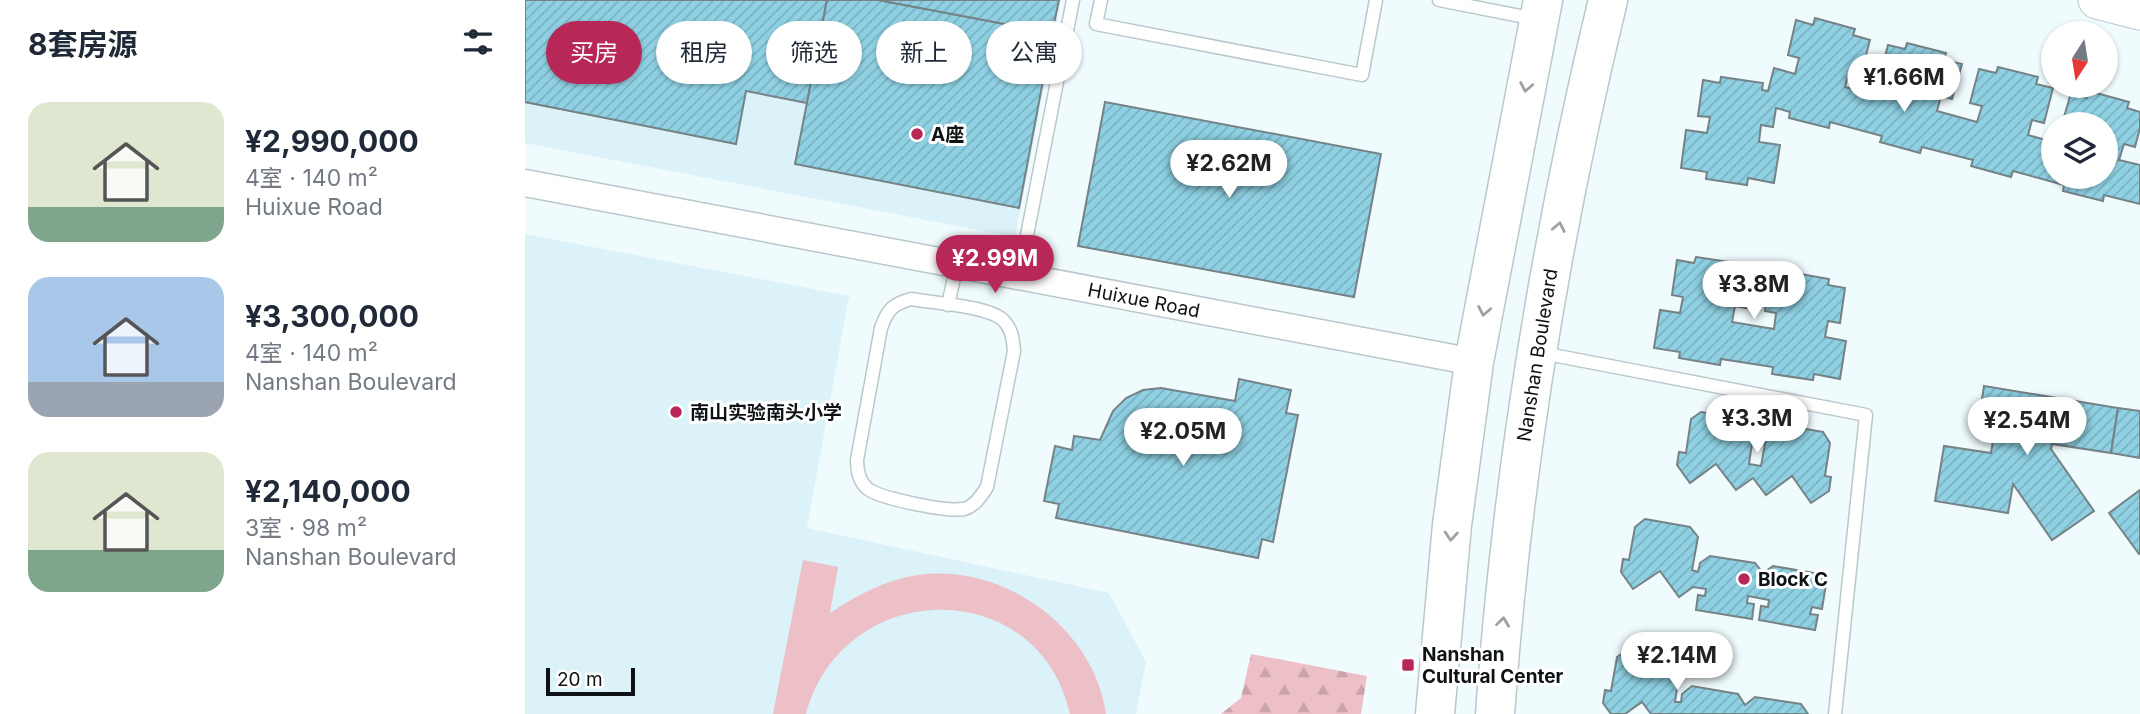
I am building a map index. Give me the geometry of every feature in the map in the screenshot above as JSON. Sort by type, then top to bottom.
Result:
[{"type":"main road","name":"Nanshan Boulevard","points":[[1495,714],[1501,631],[1535,352],[1580,118],[1608,0]]},
{"type":"main road","points":[[2097,0],[2140,11]]},
{"type":"main road","points":[[1436,714],[1452,525],[1474,362],[1537,7]]},
{"type":"street","name":"Huixue Road","points":[[525,183],[1474,362]]},
{"type":"lane","points":[[1019,276],[1073,0]]},
{"type":"lane","points":[[1101,0],[1096,24],[1362,75],[1376,0]]},
{"type":"lane","points":[[1439,0],[1537,7]]},
{"type":"lane","points":[[948,305],[957,264]]},
{"type":"lane","points":[[911,299],[948,305],[989,313],[1003,320],[1013,335],[1014,351],[987,487],[978,501],[965,509],[952,509],[880,495],[866,488],[857,475],[857,460],[881,328],[887,312],[896,303],[911,299]]},
{"type":"lane","points":[[1535,352],[1866,415],[1835,714]]},
{"type":"shaded area","points":[[525,0],[1061,0],[1057,21],[986,21],[986,84],[1045,84],[1015,237],[525,143]]},
{"type":"shaded area","name":"南山实验南头小学","points":[[525,234],[849,296],[807,528],[1109,593],[1146,662],[1136,714],[525,714]]},
{"type":"green space","points":[[803,560],[838,567],[830,613],[872,589],[918,575],[950,574],[982,579],[1012,591],[1039,607],[1064,629],[1084,654],[1098,683],[1106,714],[1070,714],[1051,668],[1020,635],[982,616],[940,610],[897,617],[858,636],[827,669],[806,714],[773,714]]},
{"type":"green space","points":[[1251,654],[1367,676],[1361,714],[1221,714],[1241,698]]},
{"type":"building","points":[[525,0],[685,0],[681,21],[656,21],[656,84],[669,84],[660,128],[525,102]]},
{"type":"building","points":[[525,0],[827,0],[823,21],[766,21],[766,84],[811,84],[807,103],[746,91],[736,144],[525,102]]},
{"type":"building","name":"A座","points":[[827,0],[878,0],[989,21],[986,21],[986,84],[1042,84],[1019,208],[795,164],[811,84],[862,84],[862,21],[823,21]]},
{"type":"building","points":[[878,0],[1059,0],[1055,21],[989,21]]},
{"type":"building","points":[[1815,18],[1855,29],[1853,35],[1870,40],[1861,74],[1849,71],[1845,87],[1886,98],[1890,82],[1879,79],[1888,45],[1905,49],[1907,43],[1946,53],[1944,60],[1962,64],[1952,99],[1941,96],[1937,111],[1977,122],[1982,106],[1970,103],[1979,69],[1996,73],[1998,67],[2038,77],[2036,84],[2041,85],[2041,98],[2050,98],[2047,112],[2041,112],[2041,122],[2032,120],[2028,135],[2041,139],[2041,179],[2013,171],[2011,177],[1971,166],[1973,160],[1922,147],[1920,153],[1880,142],[1882,136],[1830,122],[1829,128],[1789,118],[1790,112],[1776,108],[1773,127],[1761,125],[1759,142],[1780,145],[1774,183],[1748,178],[1747,185],[1706,179],[1707,172],[1681,168],[1686,130],[1707,133],[1710,117],[1698,116],[1703,80],[1720,83],[1721,77],[1763,83],[1762,90],[1768,91],[1774,68],[1795,74],[1799,58],[1788,55],[1796,20],[1813,25]]},
{"type":"building","points":[[2070,98],[2114,98],[2129,102],[2127,108],[2140,112],[2140,128],[2135,147],[2124,144],[2119,160],[2140,165],[2140,204],[2104,195],[2103,201],[2063,191],[2118,189],[2118,112],[2065,112]]},
{"type":"building","points":[[1105,102],[1381,154],[1354,297],[1078,246]]},
{"type":"building","points":[[1696,257],[1736,263],[1735,270],[1752,273],[1747,308],[1735,306],[1732,322],[1774,329],[1776,313],[1765,311],[1770,276],[1787,279],[1789,272],[1829,279],[1828,285],[1845,288],[1840,323],[1828,321],[1825,337],[1846,341],[1840,379],[1814,374],[1813,380],[1772,374],[1773,367],[1721,359],[1720,365],[1679,358],[1680,352],[1654,348],[1660,310],[1680,313],[1683,297],[1672,295],[1677,260],[1694,263]]},
{"type":"building","points":[[1239,379],[1291,390],[1286,413],[1298,415],[1273,542],[1262,539],[1258,558],[1056,518],[1059,504],[1044,501],[1055,446],[1072,450],[1074,436],[1100,440],[1113,411],[1126,398],[1143,390],[1161,388],[1235,401]]},
{"type":"building","points":[[1984,386],[2118,408],[2111,453],[2052,444],[2051,449],[2094,511],[2052,540],[2013,484],[2008,513],[1935,501],[1944,446],[1991,453],[1994,434],[1977,432]]},
{"type":"building","points":[[2118,408],[2140,411],[2140,458],[2111,453]]},
{"type":"building","points":[[1701,412],[1747,420],[1754,430],[1749,464],[1761,466],[1767,432],[1777,424],[1823,432],[1830,443],[1825,476],[1831,477],[1829,491],[1811,503],[1792,476],[1766,495],[1753,478],[1736,490],[1716,464],[1690,483],[1677,465],[1679,452],[1686,453],[1691,419]]},
{"type":"building","points":[[2140,490],[2140,553],[2139,554],[2109,513]]},
{"type":"building","name":"Block C","points":[[1645,519],[1690,527],[1698,537],[1692,570],[1698,572],[1700,563],[1710,556],[1755,563],[1763,573],[1773,566],[1819,574],[1826,584],[1822,609],[1812,607],[1810,614],[1818,615],[1815,630],[1759,620],[1761,606],[1768,607],[1769,600],[1748,596],[1747,603],[1754,604],[1752,619],[1696,610],[1698,595],[1705,596],[1706,589],[1693,587],[1679,597],[1660,571],[1633,589],[1621,572],[1623,559],[1629,560],[1635,527]]},
{"type":"building","points":[[1628,650],[1673,658],[1680,668],[1675,702],[1681,702],[1682,694],[1692,686],[1738,694],[1745,705],[1755,697],[1801,704],[1808,714],[1651,714],[1642,702],[1625,714],[1611,714],[1603,703],[1605,690],[1611,691],[1617,657]]},
{"type":"place","name":"A座","points":[[917,134]]},
{"type":"place","name":"南山实验南头小学","points":[[676,412]]},
{"type":"place","name":"Block C","points":[[1744,579]]},
{"type":"place","name":"Nanshan Cultural Center","points":[[1408,665]]}]
